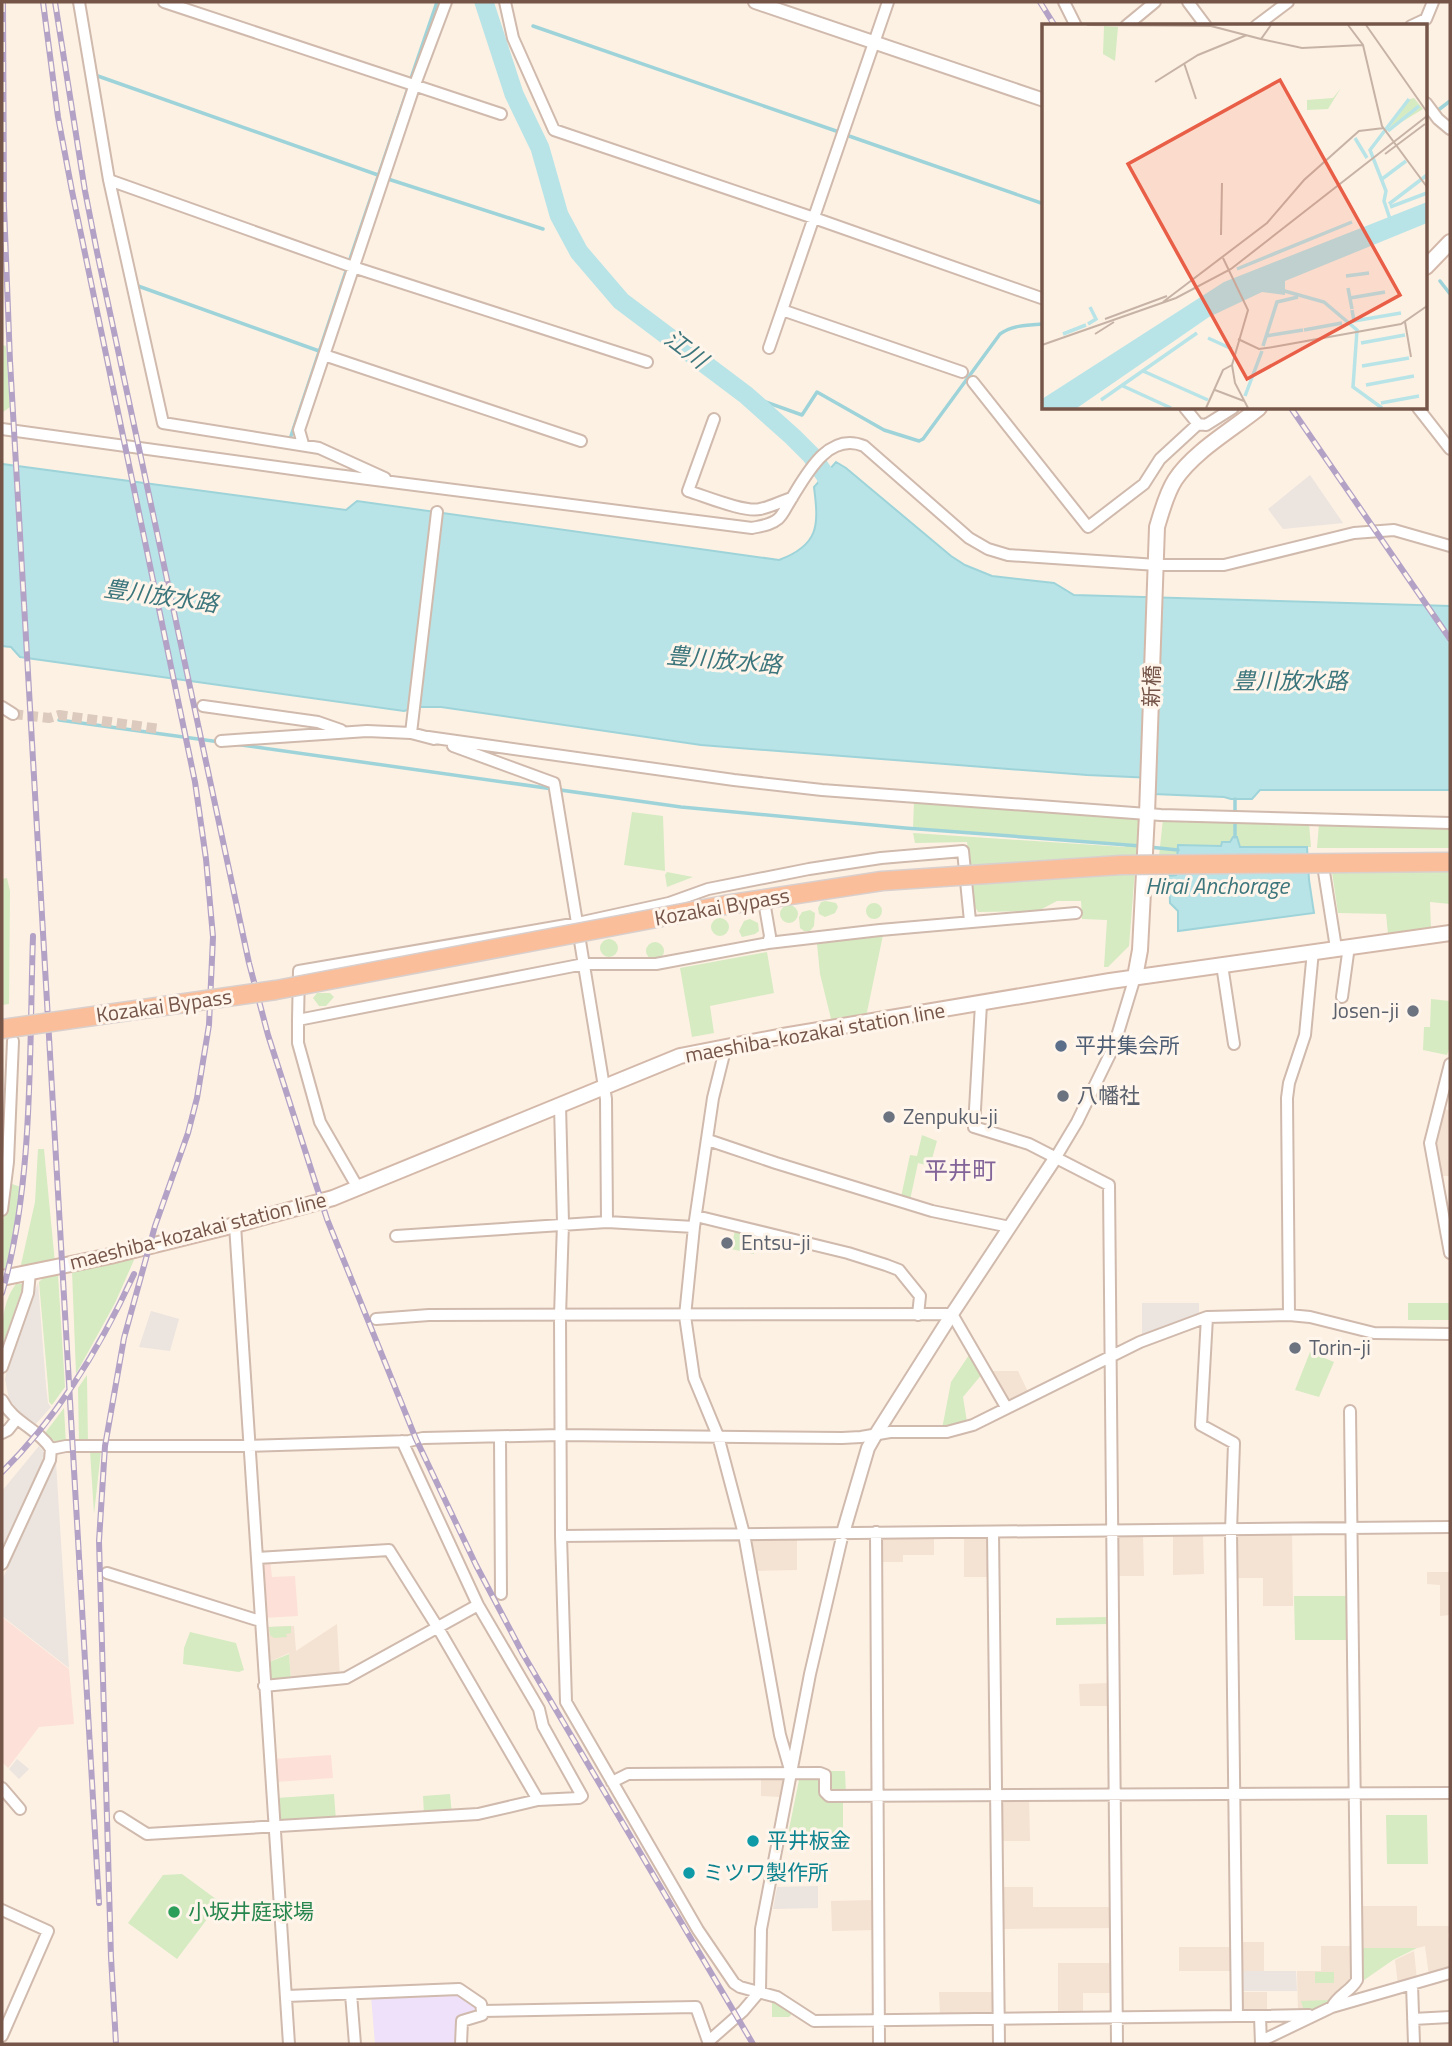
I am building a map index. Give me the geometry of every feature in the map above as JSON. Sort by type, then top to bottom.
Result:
[{"type":"highway","name":"Kozakai Bypass","points":[[8,1035],[276,990],[725,905],[882,881],[1121,865],[1450,862]]},
{"type":"main road","points":[[1428,266],[1445,255],[1450,242]]},
{"type":"main road","name":"新橋","points":[[1135,977],[1140,950],[1148,811],[1157,527],[1175,480],[1245,410]]},
{"type":"main road","name":"maeshiba-kozakai station line","points":[[2,1278],[235,1225],[333,1198],[680,1056],[1135,977],[1450,933]]},
{"type":"street","points":[[79,2],[108,180],[163,423],[319,448],[394,482]]},
{"type":"street","points":[[163,2],[501,114]]},
{"type":"street","points":[[303,444],[299,430],[414,87],[446,2]]},
{"type":"street","points":[[505,2],[513,38],[554,130],[1042,298]]},
{"type":"street","points":[[755,2],[1042,99]]},
{"type":"street","points":[[769,348],[888,2]]},
{"type":"street","points":[[1064,2],[1075,24]]},
{"type":"street","points":[[1128,24],[1156,2]]},
{"type":"street","points":[[1188,2],[1204,24]]},
{"type":"street","points":[[1259,24],[1288,2]]},
{"type":"street","points":[[1415,24],[1426,19],[1433,2]]},
{"type":"street","points":[[1428,106],[1450,129]]},
{"type":"street","points":[[108,180],[353,267],[647,362]]},
{"type":"street","points":[[782,310],[962,372]]},
{"type":"street","points":[[324,355],[581,441]]},
{"type":"street","points":[[973,382],[1088,527],[1144,484],[1160,459],[1198,424]]},
{"type":"street","points":[[1187,410],[1198,424],[1206,425],[1245,410]]},
{"type":"street","points":[[1420,410],[1450,449]]},
{"type":"street","points":[[714,419],[688,491],[719,499],[742,509],[760,510],[792,498]]},
{"type":"street","points":[[2,429],[752,528],[779,518],[806,475],[829,449],[839,443],[852,441],[864,446],[969,538],[988,549],[1008,555],[1157,565],[1224,565],[1354,533],[1394,530],[1450,546]]},
{"type":"street","points":[[412,730],[437,512]]},
{"type":"street","points":[[203,706],[318,722],[344,732]]},
{"type":"street","points":[[2,707],[13,714]]},
{"type":"street","points":[[221,741],[412,730],[554,783],[606,1100],[607,1222]]},
{"type":"street","points":[[428,737],[822,790],[1148,811],[1450,823]]},
{"type":"street","points":[[358,1188],[320,1122],[298,1043],[299,971],[578,923],[669,903],[719,887],[808,869],[881,858],[963,851],[970,921]]},
{"type":"street","points":[[1324,872],[1342,947],[1342,997]]},
{"type":"street","points":[[765,907],[770,936],[768,943]]},
{"type":"street","points":[[298,1020],[584,964],[656,964],[768,943],[970,921],[1076,913]]},
{"type":"street","points":[[1289,1315],[1287,1098],[1289,1083],[1305,1035],[1312,951]]},
{"type":"street","points":[[1222,965],[1234,1044]]},
{"type":"street","points":[[482,2011],[696,2007],[709,2042],[743,2011],[760,1991],[761,1929],[813,1661],[843,1533],[868,1448],[1077,1122],[1114,1046],[1135,977]]},
{"type":"street","points":[[981,1004],[974,1127],[1029,1144],[1109,1185],[1117,2044]]},
{"type":"street","points":[[2,1210],[8,1162],[8,1035]]},
{"type":"street","points":[[726,1046],[713,1098],[695,1221],[685,1316],[694,1378],[718,1436],[744,1534],[780,1735],[791,1773]]},
{"type":"street","points":[[1450,1064],[1430,1143],[1450,1253]]},
{"type":"street","points":[[560,1105],[563,1223],[560,1317],[561,1536],[566,1702],[698,1930],[734,1983],[777,1997],[814,2021],[1315,2015]]},
{"type":"street","points":[[708,1140],[932,1211],[1010,1227]]},
{"type":"street","points":[[396,1236],[563,1223],[695,1221],[848,1252],[899,1270],[920,1296],[918,1315]]},
{"type":"street","points":[[235,1225],[289,2044]]},
{"type":"street","points":[[2,1367],[28,1293],[30,1272]]},
{"type":"street","points":[[376,1319],[429,1315],[560,1317],[952,1314]]},
{"type":"street","points":[[952,1314],[1006,1407]]},
{"type":"street","points":[[51,1449],[66,1446],[248,1446],[561,1435],[842,1438],[947,1432],[973,1425],[1140,1342],[1207,1317],[1289,1315],[1310,1317],[1374,1333],[1450,1334]]},
{"type":"street","points":[[1207,1317],[1201,1425],[1234,1443],[1231,1531],[1237,2016]]},
{"type":"street","points":[[2,1400],[16,1420],[37,1433],[51,1449],[50,1460],[2,1564]]},
{"type":"street","points":[[1332,2007],[1336,1999],[1357,1980],[1350,1411]]},
{"type":"street","points":[[2,1433],[16,1420]]},
{"type":"street","points":[[499,1437],[501,1594]]},
{"type":"street","points":[[120,1817],[147,1834],[478,1814],[538,1800],[582,1796],[543,1726],[539,1709],[478,1605],[402,1441]]},
{"type":"street","points":[[561,1536],[1450,1527]]},
{"type":"street","points":[[876,1532],[879,2044]]},
{"type":"street","points":[[993,1532],[999,2044]]},
{"type":"street","points":[[257,1558],[389,1550],[438,1628],[538,1800]]},
{"type":"street","points":[[107,1573],[260,1621]]},
{"type":"street","points":[[264,1686],[346,1678],[478,1605]]},
{"type":"street","points":[[612,1782],[628,1774],[823,1773],[827,1796],[1450,1793]]},
{"type":"street","points":[[2,1788],[20,1809]]},
{"type":"street","points":[[2,1910],[48,1931],[2,2036]]},
{"type":"street","points":[[1260,2016],[1261,2043],[1332,2007],[1450,1973]]},
{"type":"street","points":[[1412,1984],[1414,2044]]},
{"type":"street","points":[[287,1996],[459,1989],[481,2004],[482,2011],[482,2015],[462,2021],[461,2044]]},
{"type":"street","points":[[351,1994],[355,2044]]},
{"type":"street","points":[[1413,2019],[1450,2017]]},
{"type":"shaded area","points":[[1310,475],[1343,523],[1283,529],[1268,509]]},
{"type":"shaded area","points":[[1443,1108],[1450,1111],[1450,1176],[1439,1176],[1433,1145]]},
{"type":"shaded area","points":[[38,1283],[46,1386],[51,1407],[34,1426],[9,1399],[5,1379],[10,1356]]},
{"type":"shaded area","points":[[1142,1303],[1199,1303],[1199,1313],[1142,1337]]},
{"type":"shaded area","points":[[151,1311],[179,1319],[170,1351],[139,1347]]},
{"type":"shaded area","points":[[989,1371],[1018,1371],[1029,1394],[1008,1404]]},
{"type":"shaded area","points":[[39,1446],[45,1459],[2,1553],[2,1491]]},
{"type":"shaded area","points":[[56,1463],[69,1668],[2,1616],[2,1580]]},
{"type":"shaded area","points":[[1235,1532],[1292,1532],[1293,1606],[1263,1606],[1263,1578],[1236,1578]]},
{"type":"shaded area","points":[[1173,1534],[1203,1534],[1204,1574],[1173,1575]]},
{"type":"shaded area","points":[[934,1535],[934,1555],[903,1555],[903,1562],[877,1562],[877,1536]]},
{"type":"shaded area","points":[[964,1535],[991,1535],[991,1577],[964,1577]]},
{"type":"shaded area","points":[[1115,1535],[1143,1535],[1144,1576],[1115,1576]]},
{"type":"shaded area","points":[[750,1537],[797,1537],[797,1570],[753,1571],[748,1541]]},
{"type":"shaded area","points":[[261,1559],[270,1559],[272,1577],[295,1576],[298,1616],[264,1618]]},
{"type":"shaded area","points":[[1427,1572],[1450,1572],[1450,1615],[1440,1616],[1440,1585],[1427,1584]]},
{"type":"shaded area","points":[[2,1617],[69,1669],[74,1724],[39,1727],[8,1768],[2,1762]]},
{"type":"shaded area","points":[[337,1624],[340,1678],[291,1681],[289,1653],[267,1663],[265,1627],[294,1626],[296,1651]]},
{"type":"shaded area","points":[[1111,1683],[1111,1706],[1080,1706],[1079,1684]]},
{"type":"shaded area","points":[[331,1755],[333,1778],[276,1782],[274,1759]]},
{"type":"shaded area","points":[[17,1759],[29,1769],[19,1779],[9,1769]]},
{"type":"shaded area","points":[[761,1776],[784,1777],[780,1797],[761,1796]]},
{"type":"shaded area","points":[[1000,1797],[1029,1797],[1030,1841],[1000,1841]]},
{"type":"shaded area","points":[[818,1886],[818,1908],[773,1909],[777,1887]]},
{"type":"shaded area","points":[[1001,1887],[1033,1887],[1033,1907],[1114,1907],[1114,1928],[1001,1929]]},
{"type":"shaded area","points":[[876,1900],[876,1930],[832,1931],[831,1901]]},
{"type":"shaded area","points":[[1359,1906],[1417,1906],[1417,1926],[1450,1926],[1450,1970],[1429,1976],[1425,1946],[1359,1948]]},
{"type":"shaded area","points":[[1239,1942],[1264,1942],[1264,1971],[1240,1971]]},
{"type":"shaded area","points":[[1321,1946],[1354,1946],[1354,1983],[1330,2005],[1298,2012],[1297,1971],[1321,1971]]},
{"type":"shaded area","points":[[1179,1947],[1234,1947],[1234,1971],[1179,1971]]},
{"type":"shaded area","points":[[1414,1951],[1417,1980],[1398,1985],[1395,1960]]},
{"type":"shaded area","points":[[1058,1963],[1114,1963],[1114,1993],[1083,1993],[1083,2014],[1058,2014]]},
{"type":"shaded area","points":[[1240,1971],[1296,1971],[1297,1991],[1240,1991]]},
{"type":"shaded area","points":[[939,1992],[996,1992],[996,2014],[940,2015]]},
{"type":"shaded area","points":[[1240,1992],[1267,1992],[1267,2012],[1240,2013]]},
{"type":"shaded area","points":[[458,1993],[474,2003],[475,2012],[457,2016],[455,2044],[375,2044],[371,1996]]},
{"type":"green space","points":[[2,345],[6,346],[10,407],[3,412]]},
{"type":"green space","points":[[914,802],[1137,817],[1139,820],[1129,946],[1108,967],[1104,967],[1107,920],[1082,919],[1081,901],[1057,901],[1038,911],[978,912],[975,907],[967,842],[915,843],[913,833],[1125,847],[1125,844],[913,828]]},
{"type":"green space","points":[[632,812],[663,816],[665,871],[624,865]]},
{"type":"green space","points":[[1163,819],[1309,823],[1311,847],[1240,847],[1237,838],[1233,837],[1229,842],[1216,847],[1178,845],[1177,856],[1159,856]]},
{"type":"green space","points":[[1319,823],[1450,827],[1450,848],[1317,848]]},
{"type":"green space","points":[[667,872],[693,877],[667,887]]},
{"type":"green space","points":[[1332,872],[1450,872],[1450,904],[1430,902],[1431,930],[1388,934],[1386,914],[1338,913]]},
{"type":"green space","points":[[7,878],[10,891],[9,1004],[2,1005],[2,879]]},
{"type":"green space","points":[[821,902],[836,903],[838,907],[835,913],[825,917],[819,914],[818,908]]},
{"type":"green space","points":[[871,903],[877,903],[882,911],[880,917],[871,919],[866,914],[866,908]]},
{"type":"green space","points":[[789,905],[795,908],[798,914],[795,920],[789,923],[783,920],[780,914],[783,908]]},
{"type":"green space","points":[[810,910],[815,913],[814,926],[810,931],[804,931],[800,928],[799,917],[802,912]]},
{"type":"green space","points":[[720,918],[726,921],[729,927],[726,933],[720,936],[714,933],[711,927],[714,921]]},
{"type":"green space","points":[[750,919],[758,923],[759,931],[742,937],[739,931],[744,921]]},
{"type":"green space","points":[[883,935],[866,1017],[832,1023],[820,974],[817,944]]},
{"type":"green space","points":[[609,939],[615,942],[618,948],[615,954],[609,957],[603,954],[600,948],[603,942]]},
{"type":"green space","points":[[655,942],[661,945],[664,951],[661,957],[655,960],[649,957],[646,951],[649,945]]},
{"type":"green space","points":[[767,952],[774,993],[710,1006],[714,1033],[692,1037],[680,968]]},
{"type":"green space","points":[[317,993],[330,993],[334,997],[326,1006],[319,1006],[313,998]]},
{"type":"green space","points":[[1431,999],[1450,1001],[1450,1046],[1447,1055],[1423,1050],[1424,1027],[1430,1027]]},
{"type":"green space","points":[[922,1135],[937,1141],[930,1166],[918,1163],[910,1200],[901,1197],[910,1155],[917,1156]]},
{"type":"green space","points":[[38,1149],[44,1149],[55,1263],[20,1269],[35,1202]]},
{"type":"green space","points":[[9,1183],[24,1188],[8,1269],[2,1271],[2,1228]]},
{"type":"green space","points":[[735,1230],[758,1235],[754,1254],[731,1249]]},
{"type":"green space","points":[[131,1257],[134,1260],[115,1303],[76,1374],[72,1271]]},
{"type":"green space","points":[[58,1275],[65,1387],[52,1405],[49,1402],[39,1282],[44,1277]]},
{"type":"green space","points":[[16,1284],[23,1284],[2,1347],[5,1306]]},
{"type":"green space","points":[[1408,1303],[1450,1303],[1450,1320],[1408,1320]]},
{"type":"green space","points":[[971,1352],[983,1373],[963,1397],[967,1422],[942,1429],[951,1382]]},
{"type":"green space","points":[[1310,1352],[1334,1362],[1319,1397],[1295,1390]]},
{"type":"green space","points":[[87,1375],[88,1445],[79,1445],[78,1388]]},
{"type":"green space","points":[[64,1408],[66,1444],[58,1444],[45,1433]]},
{"type":"green space","points":[[90,1451],[101,1451],[94,1514]]},
{"type":"green space","points":[[1294,1596],[1348,1596],[1349,1640],[1295,1640]]},
{"type":"green space","points":[[1110,1617],[1110,1624],[1056,1625],[1056,1618]]},
{"type":"green space","points":[[291,1626],[291,1633],[286,1634],[287,1637],[274,1638],[270,1635],[269,1627]]},
{"type":"green space","points":[[190,1632],[236,1643],[244,1670],[239,1672],[183,1664],[184,1648]]},
{"type":"green space","points":[[289,1654],[291,1681],[268,1683],[267,1663]]},
{"type":"green space","points":[[827,1771],[845,1771],[846,1794],[827,1794]]},
{"type":"green space","points":[[800,1775],[821,1776],[823,1794],[843,1798],[843,1843],[786,1844]]},
{"type":"green space","points":[[334,1794],[336,1820],[279,1823],[277,1798]]},
{"type":"green space","points":[[450,1794],[452,1814],[424,1815],[423,1796]]},
{"type":"green space","points":[[1386,1815],[1427,1815],[1428,1864],[1387,1864]]},
{"type":"green space","name":"小坂井庭球場","points":[[182,1874],[220,1902],[177,1959],[128,1923],[163,1875]]},
{"type":"green space","points":[[1359,1948],[1417,1948],[1393,1960],[1357,1985]]},
{"type":"green space","points":[[1315,1972],[1334,1972],[1334,1983],[1315,1983]]},
{"type":"green space","points":[[1330,2000],[1329,2006],[1318,2011],[1304,2011],[1301,2001]]},
{"type":"green space","points":[[772,2001],[791,2012],[791,2015],[772,2017]]},
{"type":"water","name":"豊川放水路","points":[[836,462],[951,556],[992,576],[1054,583],[1074,595],[1450,606],[1450,790],[1260,790],[1252,799],[1154,794],[1154,778],[701,745],[441,707],[419,707],[404,711],[20,657],[11,647],[2,646],[2,464],[346,510],[357,501],[779,560],[802,548],[809,541],[816,523],[814,487]]},
{"type":"water","name":"Hirai Anchorage","points":[[1233,837],[1237,837],[1240,847],[1307,847],[1314,913],[1178,931],[1178,911],[1170,903],[1169,876],[1176,875],[1178,845],[1221,846],[1222,842],[1230,842]]},
{"type":"waterway","points":[[410,81],[437,2]]},
{"type":"waterway","name":"江川","points":[[484,2],[514,94],[540,148],[559,215],[579,252],[621,301],[746,395],[793,437],[811,455],[836,497]]},
{"type":"waterway","points":[[533,26],[839,132]]},
{"type":"waterway","points":[[95,75],[378,175]]},
{"type":"waterway","points":[[350,259],[408,88]]},
{"type":"waterway","points":[[1437,111],[1450,101]]},
{"type":"waterway","points":[[849,136],[1042,203]]},
{"type":"waterway","points":[[388,179],[543,229]]},
{"type":"waterway","points":[[291,436],[346,271]]},
{"type":"waterway","points":[[1440,281],[1450,294]]},
{"type":"waterway","points":[[138,286],[319,351]]},
{"type":"waterway","points":[[746,395],[802,415],[817,392],[884,430],[919,441],[1000,334],[1015,327],[1042,324]]},
{"type":"waterway","points":[[59,720],[220,742]]},
{"type":"waterway","points":[[234,744],[681,807],[1141,846]]},
{"type":"waterway","points":[[1235,799],[1235,837]]},
{"type":"waterway","points":[[1149,847],[1178,850]]},
{"type":"tunnel","points":[[13,714],[49,718],[59,715],[160,729]]},
{"type":"railway","points":[[3,2],[4,206],[10,361],[99,1903]]},
{"type":"railway","points":[[43,2],[58,117],[72,191],[195,782],[213,937],[209,1025],[197,1098],[188,1133],[155,1226],[124,1338],[105,1446],[99,1541],[116,2044]]},
{"type":"railway","points":[[55,2],[97,252],[249,963],[268,1035],[327,1219],[416,1439],[476,1565],[523,1654],[753,2044]]},
{"type":"railway","points":[[1040,2],[1054,24]]},
{"type":"railway","points":[[1292,410],[1450,639]]},
{"type":"railway","points":[[2,1293],[20,1207],[25,1162],[33,936]]},
{"type":"railway","points":[[2,1472],[42,1428],[77,1379],[93,1354],[134,1274]]},
{"type":"place","name":"Josen-ji","points":[[1413,1011]]},
{"type":"place","name":"平井集会所","points":[[1061,1046]]},
{"type":"place","name":"八幡社","points":[[1063,1096]]},
{"type":"place","name":"Zenpuku-ji","points":[[889,1117]]},
{"type":"place","name":"Entsu-ji","points":[[727,1243]]},
{"type":"place","name":"Torin-ji","points":[[1295,1348]]},
{"type":"place","name":"平井板金","points":[[753,1841]]},
{"type":"place","name":"ミツワ製作所","points":[[689,1873]]},
{"type":"place","name":"小坂井庭球場","points":[[174,1912]]},
{"type":"district","name":"平井町","points":[[960,1171]]}]
